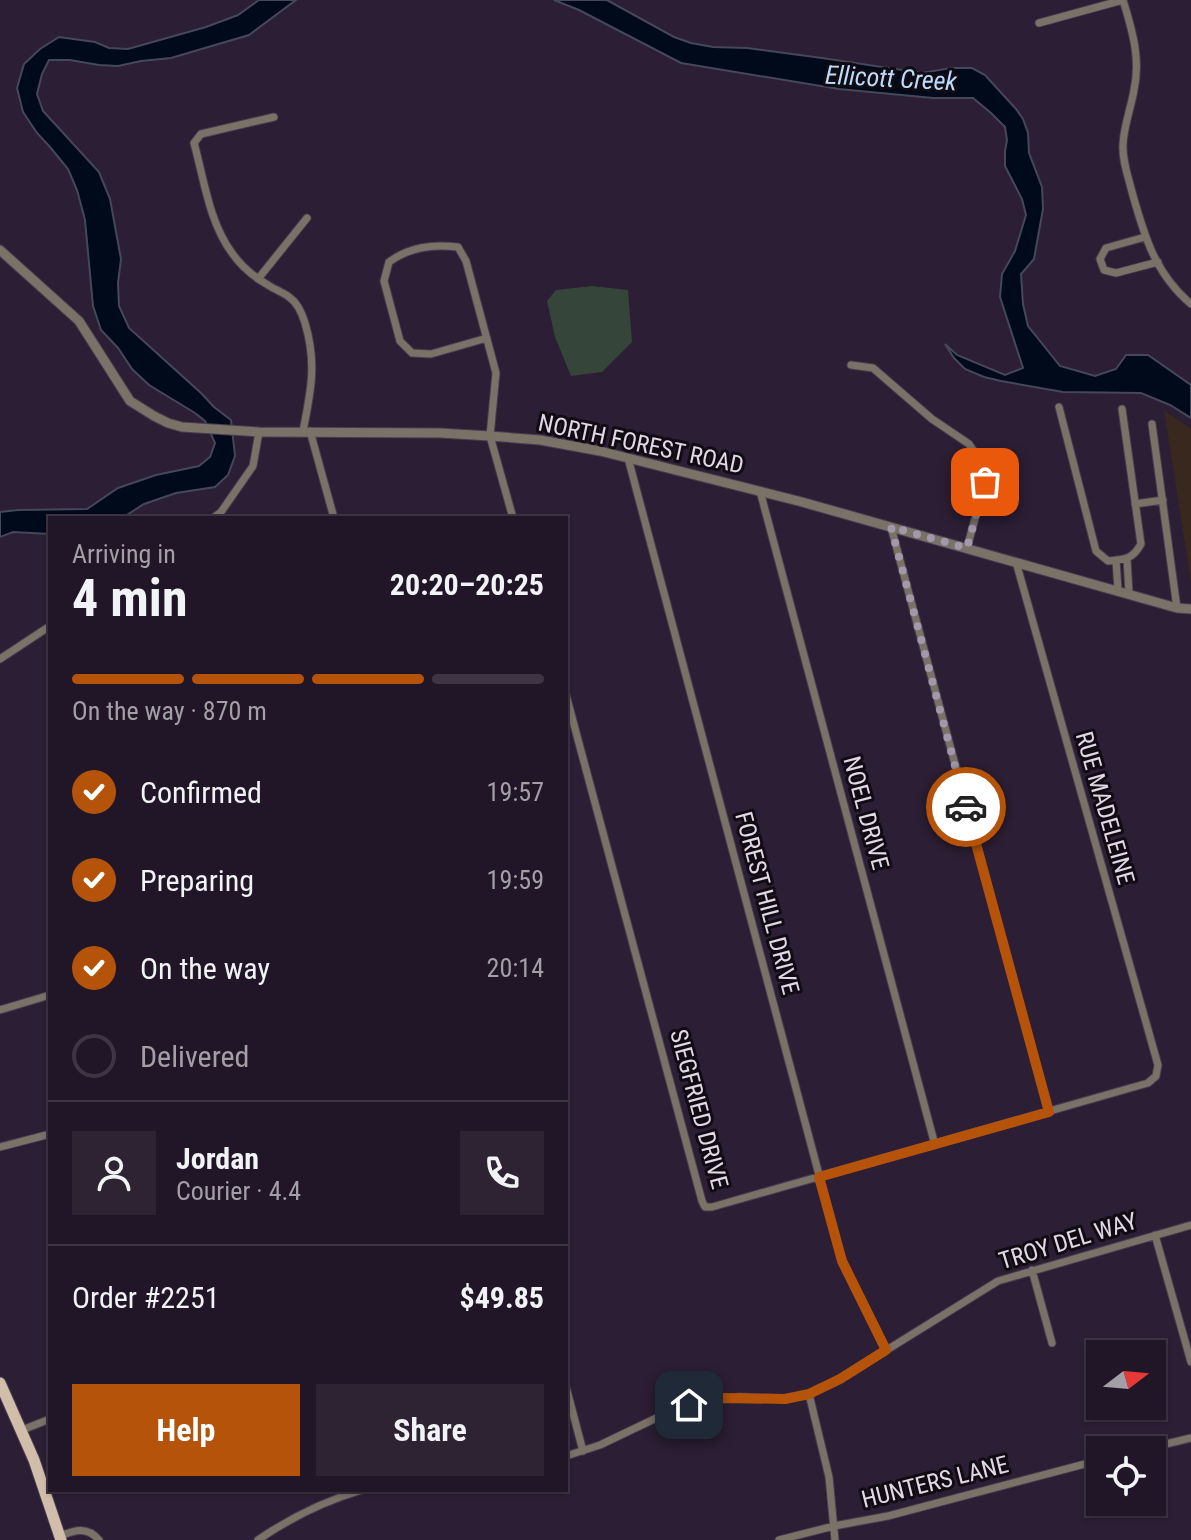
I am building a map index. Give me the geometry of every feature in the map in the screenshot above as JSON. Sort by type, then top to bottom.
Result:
[{"type":"main road","points":[[0,1383],[34,1460],[60,1538]]},
{"type":"street","points":[[1039,23],[1123,0],[1137,58],[1134,92],[1125,126],[1123,159],[1145,237],[1175,289],[1191,304]]},
{"type":"street","points":[[274,117],[201,134],[194,143],[218,228],[233,255],[258,279],[294,301],[302,312],[313,363],[307,431],[333,516]]},
{"type":"street","points":[[258,279],[307,218]]},
{"type":"street","points":[[1145,237],[1106,248],[1100,259],[1104,270],[1116,273],[1158,262]]},
{"type":"street","points":[[487,338],[431,354],[412,353],[400,341],[384,281],[389,262],[404,251],[441,245],[458,247],[466,261],[487,338],[496,373],[490,436],[512,516]]},
{"type":"street","name":"NORTH FOREST ROAD","points":[[0,250],[79,321],[130,401],[168,423],[259,432],[440,433],[540,440],[760,491],[1177,608],[1191,609]]},
{"type":"street","points":[[851,365],[873,368],[932,419],[969,444],[981,462],[985,482],[967,548]]},
{"type":"street","points":[[1059,407],[1096,551],[1108,561],[1135,555],[1141,544],[1122,409]]},
{"type":"street","points":[[1152,424],[1177,608]]},
{"type":"street","points":[[216,516],[253,466],[259,432]]},
{"type":"street","name":"FOREST HILL DRIVE","points":[[628,458],[842,1261],[886,1350]]},
{"type":"street","name":"NOEL DRIVE","points":[[760,491],[935,1145]]},
{"type":"street","points":[[1135,504],[1163,500]]},
{"type":"street","points":[[891,527],[1049,1112]]},
{"type":"street","points":[[1127,559],[1129,593]]},
{"type":"street","points":[[1116,560],[1118,590]]},
{"type":"street","name":"RUE MADELEINE","points":[[1016,562],[1158,1065]]},
{"type":"street","points":[[0,659],[48,627]]},
{"type":"street","name":"SIEGFRIED DRIVE","points":[[568,702],[705,1207],[1148,1083],[1156,1076],[1158,1065]]},
{"type":"street","points":[[0,1010],[48,996]]},
{"type":"street","points":[[0,1147],[48,1135]]},
{"type":"street","name":"TROY DEL WAY","points":[[568,1455],[629,1432],[671,1411],[708,1400],[740,1397],[785,1399],[809,1394],[833,1384],[998,1281],[1191,1225]]},
{"type":"street","points":[[1155,1235],[1191,1362]]},
{"type":"street","points":[[1032,1270],[1052,1343]]},
{"type":"street","points":[[809,1394],[829,1477],[835,1540]]},
{"type":"street","points":[[568,1395],[583,1451]]},
{"type":"street","points":[[22,1430],[48,1420]]},
{"type":"street","points":[[1166,1444],[1191,1438]]},
{"type":"street","name":"HUNTERS LANE","points":[[779,1540],[888,1516],[1086,1464]]},
{"type":"street","points":[[258,1540],[310,1510],[355,1492]]},
{"type":"street","points":[[60,1538],[81,1530],[89,1531],[99,1540]]},
{"type":"shaded area","points":[[1164,410],[1191,429],[1191,582]]},
{"type":"green space","points":[[592,286],[628,290],[632,342],[602,372],[571,376],[555,337],[547,301],[556,290]]},
{"type":"water","points":[[259,0],[296,0],[249,35],[171,58],[118,66],[49,60],[37,94],[43,111],[99,172],[110,199],[121,259],[119,306],[129,328],[231,420],[235,456],[228,475],[215,487],[176,493],[144,504],[125,516],[48,516],[48,534],[13,532],[0,537],[0,512],[87,509],[118,488],[156,475],[199,466],[210,457],[215,443],[205,421],[149,385],[101,330],[93,306],[85,220],[77,190],[68,169],[23,112],[17,88],[24,64],[59,37],[128,49],[238,15]]},
{"type":"water","name":"Ellicott Creek","points":[[554,0],[607,0],[674,37],[713,47],[747,48],[922,73],[972,68],[985,75],[1023,119],[1028,133],[1029,153],[1042,187],[1043,209],[1034,259],[1021,274],[1028,326],[1060,366],[1095,376],[1116,369],[1126,355],[1148,355],[1191,385],[1191,418],[1141,393],[1063,392],[1001,381],[965,369],[954,358],[945,344],[957,355],[1005,375],[1023,368],[1000,297],[1002,274],[1015,251],[1026,215],[1022,199],[1005,166],[1005,127],[973,98],[933,98],[839,89],[681,63]]},
{"type":"way so far","points":[[966,807],[891,527],[967,548],[985,482]]},
{"type":"route","points":[[689,1405],[724,1398],[785,1399],[809,1394],[825,1388],[886,1350],[842,1261],[819,1177],[1049,1112],[966,807]]}]
